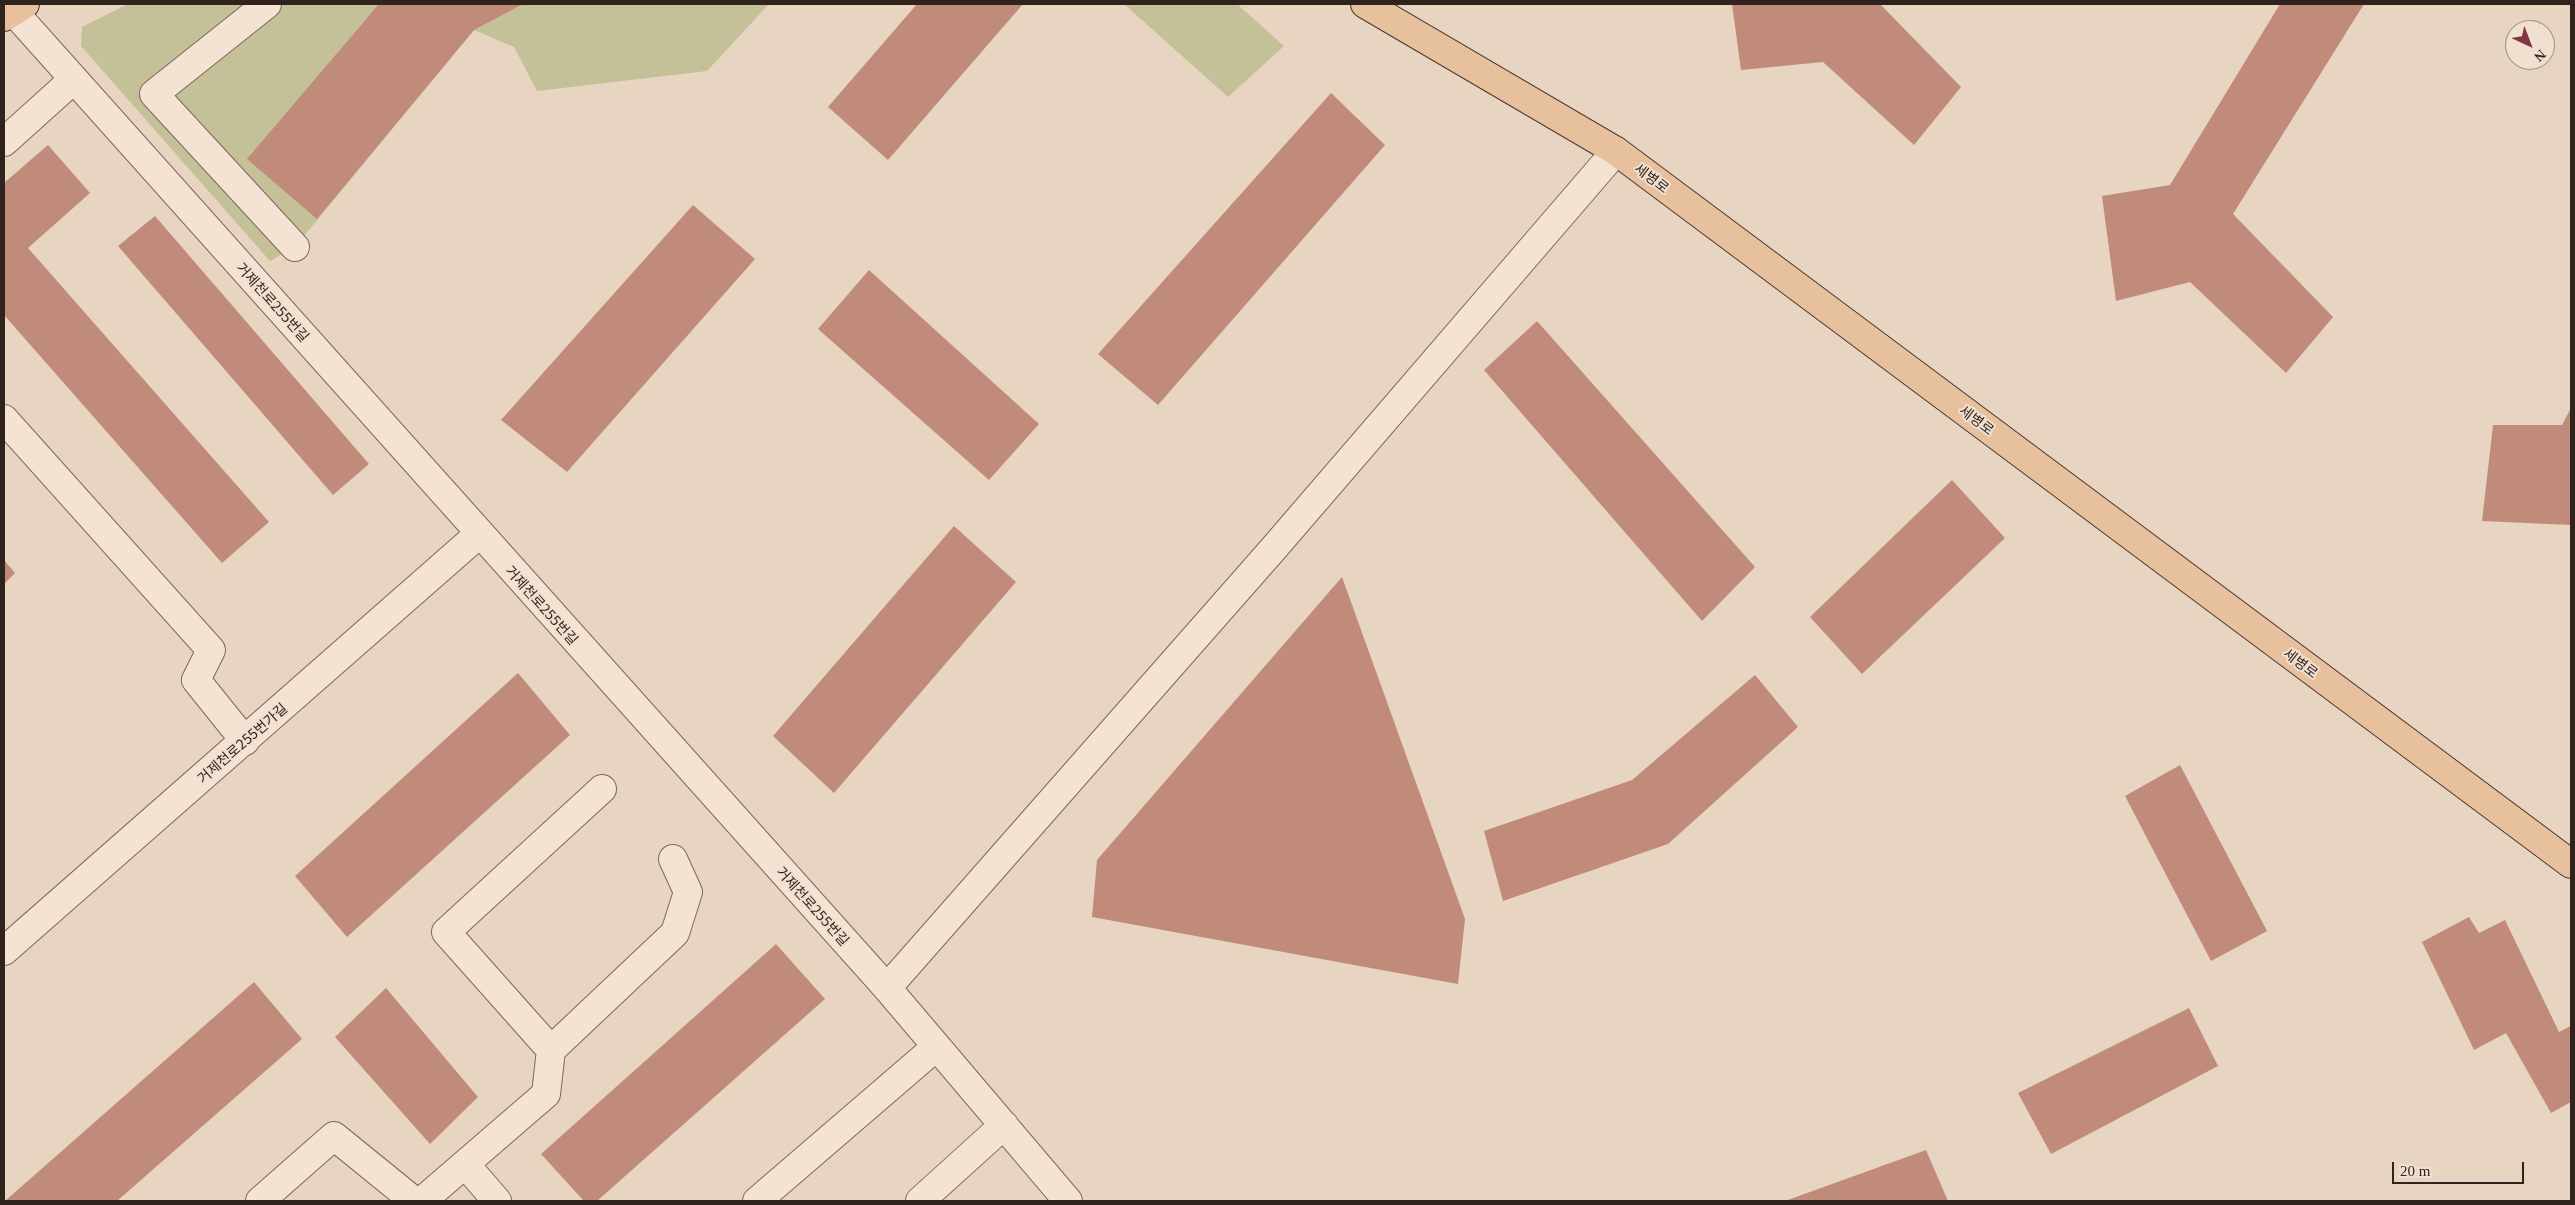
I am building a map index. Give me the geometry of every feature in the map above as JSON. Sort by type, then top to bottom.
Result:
[{"type":"main road","name":"세병로","points":[[1364,4],[1616,151],[2571,864]]},
{"type":"street","points":[[267,4],[154,94],[295,248]]},
{"type":"street","name":"거제천로255번길","points":[[11,9],[887,988],[1068,1201]]},
{"type":"street","points":[[4,142],[74,79]]},
{"type":"street","points":[[887,988],[1267,556],[1616,151]]},
{"type":"street","points":[[4,419],[211,650],[196,680],[245,741]]},
{"type":"street","name":"거제천로255번가길","points":[[4,951],[479,534]]},
{"type":"street","points":[[551,1050],[446,932],[602,789]]},
{"type":"street","points":[[422,1201],[546,1094],[551,1050],[675,933],[688,892],[673,859]]},
{"type":"street","points":[[757,1201],[936,1047]]},
{"type":"street","points":[[920,1201],[1004,1125]]},
{"type":"street","points":[[260,1201],[334,1136],[414,1201]]},
{"type":"street","points":[[465,1164],[497,1201]]},
{"type":"shaded area","points":[[128,4],[769,4],[707,71],[537,91],[514,47],[474,30],[295,247],[270,261],[81,46],[82,27]]},
{"type":"shaded area","points":[[1124,4],[1237,4],[1284,46],[1228,97]]},
{"type":"building","points":[[379,4],[523,4],[474,30],[317,219],[247,159]]},
{"type":"building","points":[[917,4],[1023,4],[888,160],[828,107]]},
{"type":"building","points":[[1732,4],[1880,4],[1961,87],[1914,145],[1823,62],[1741,70]]},
{"type":"building","points":[[2280,4],[2364,4],[2233,214],[2333,317],[2286,373],[2190,282],[2116,301],[2102,196],[2170,185]]},
{"type":"building","points":[[1331,93],[1385,145],[1158,405],[1098,354]]},
{"type":"building","points":[[48,145],[90,193],[28,248],[269,522],[222,563],[4,315],[4,183]]},
{"type":"building","points":[[693,205],[755,259],[567,472],[501,420]]},
{"type":"building","points":[[155,216],[369,464],[333,495],[118,246]]},
{"type":"building","points":[[869,270],[1039,424],[989,480],[818,329]]},
{"type":"building","points":[[1537,321],[1755,567],[1702,621],[1484,370]]},
{"type":"building","points":[[2571,408],[2571,525],[2482,521],[2493,425],[2562,425]]},
{"type":"building","points":[[1952,480],[2005,538],[1862,674],[1810,617]]},
{"type":"building","points":[[954,526],[1016,582],[834,793],[773,736]]},
{"type":"building","points":[[4,560],[15,573],[4,584]]},
{"type":"building","points":[[1342,577],[1465,919],[1458,984],[1092,917],[1097,860]]},
{"type":"building","points":[[518,673],[570,735],[347,937],[295,876]]},
{"type":"building","points":[[1755,675],[1798,727],[1668,844],[1503,901],[1484,831],[1632,780]]},
{"type":"building","points":[[2180,765],[2267,931],[2211,961],[2125,796]]},
{"type":"building","points":[[2469,917],[2479,933],[2505,920],[2559,1032],[2571,1026],[2571,1102],[2551,1113],[2506,1033],[2474,1050],[2422,942]]},
{"type":"building","points":[[776,944],[825,999],[597,1201],[584,1201],[541,1154]]},
{"type":"building","points":[[254,982],[302,1039],[117,1201],[5,1201]]},
{"type":"building","points":[[386,988],[478,1097],[430,1144],[335,1037]]},
{"type":"building","points":[[2189,1008],[2218,1066],[2051,1154],[2018,1093]]},
{"type":"building","points":[[1926,1150],[1948,1201],[1785,1201]]}]
